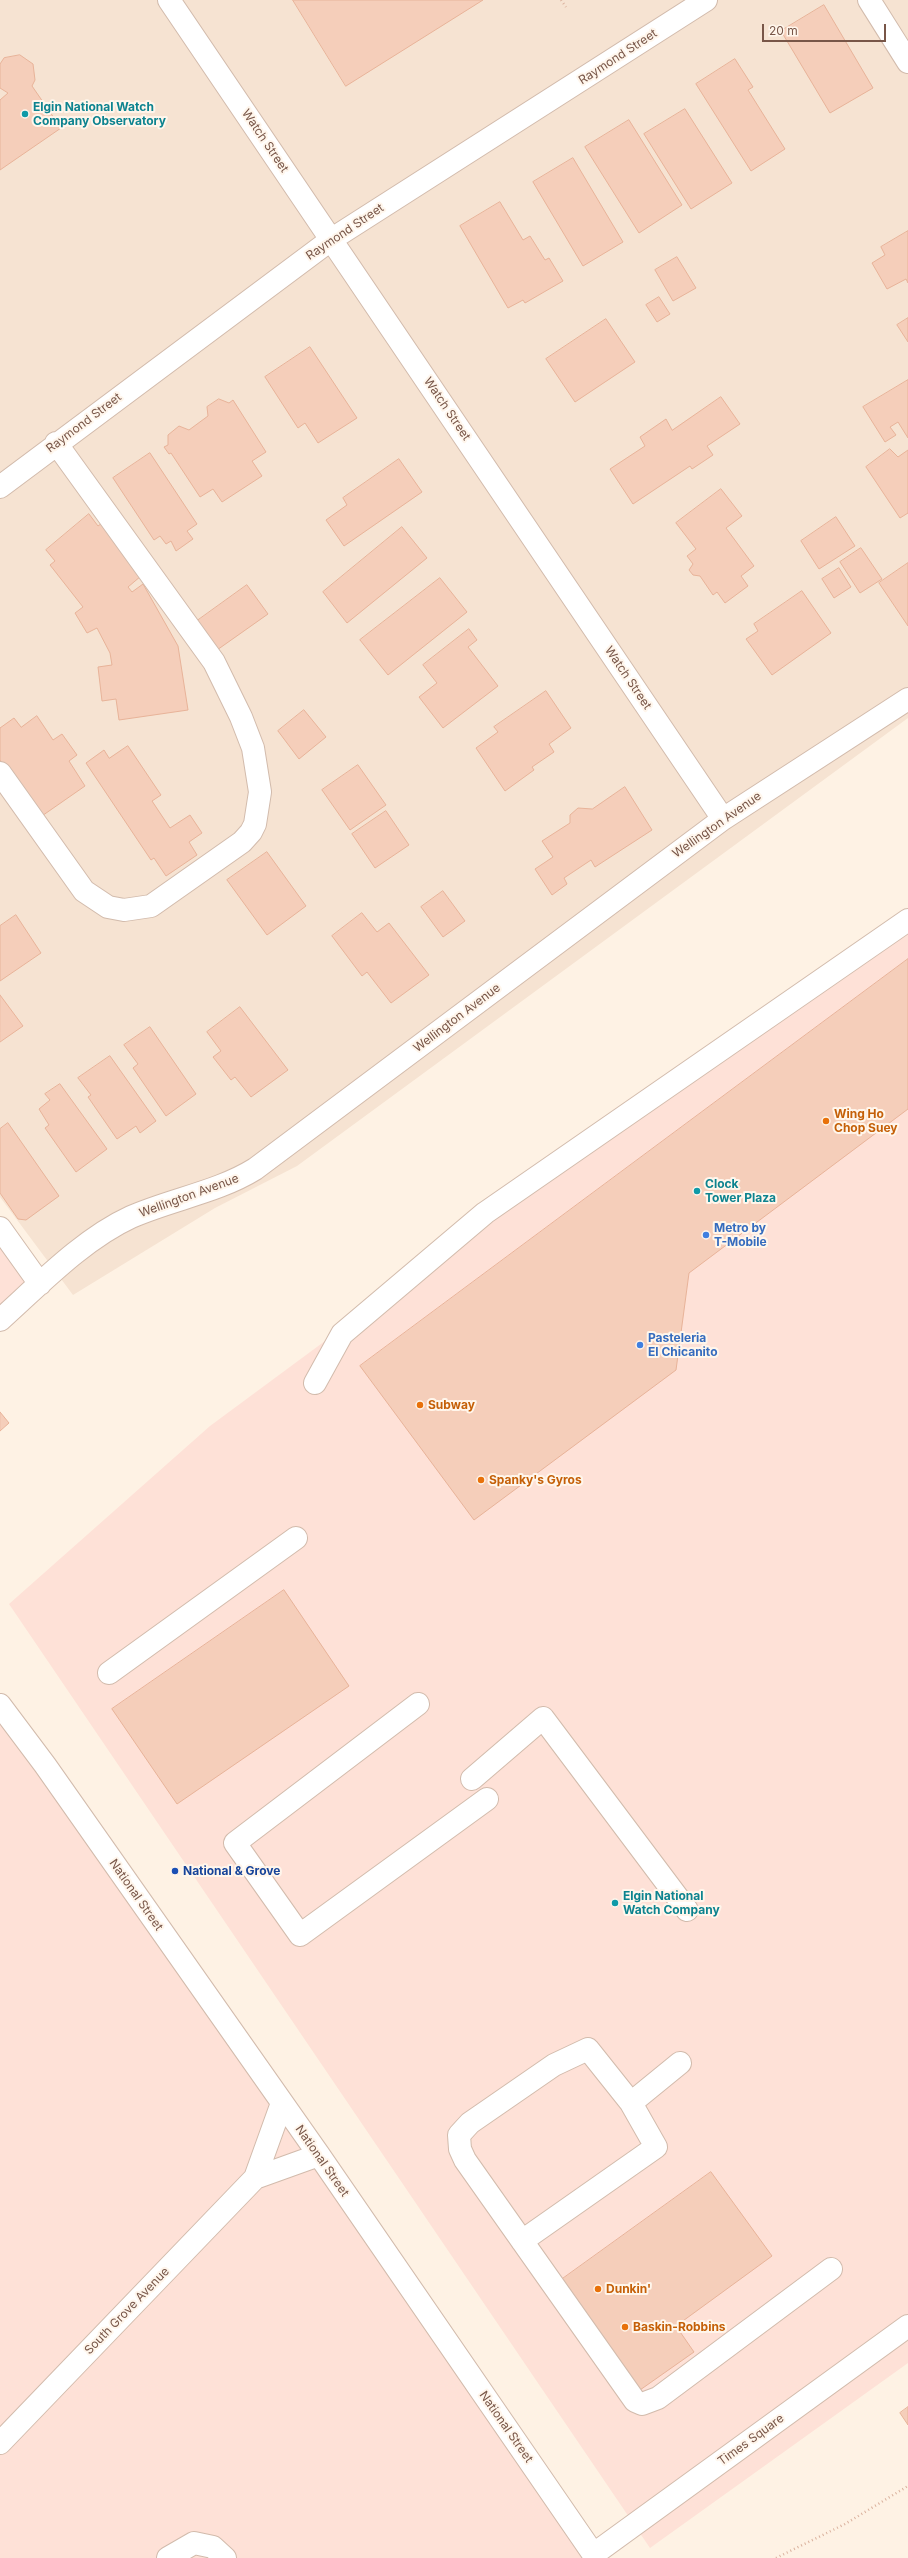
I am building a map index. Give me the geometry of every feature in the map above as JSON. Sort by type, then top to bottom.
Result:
[{"type":"street","name":"Watch Street","points":[[170,0],[722,819]]},
{"type":"street","name":"Raymond Street","points":[[0,487],[56,443],[332,239],[706,0]]},
{"type":"street","points":[[869,0],[908,62]]},
{"type":"street","points":[[0,773],[84,891],[108,907],[124,910],[151,906],[242,842],[251,832],[259,808],[258,770],[253,748],[214,662],[56,443]]},
{"type":"street","name":"Wellington Avenue","points":[[0,1320],[40,1284],[93,1241],[130,1218],[236,1180],[256,1169],[722,819],[908,699]]},
{"type":"street","points":[[315,1383],[342,1334],[485,1213],[908,920]]},
{"type":"street","points":[[0,1228],[40,1284]]},
{"type":"street","points":[[109,1673],[296,1538]]},
{"type":"street","points":[[418,1704],[235,1843],[300,1935],[487,1799]]},
{"type":"street","name":"National Street","points":[[0,1705],[45,1765],[319,2155],[595,2556]]},
{"type":"street","points":[[472,1778],[543,1718],[686,1910]]},
{"type":"street","points":[[522,2241],[656,2147],[631,2103],[588,2049],[554,2065],[470,2123],[460,2135],[460,2149],[465,2160],[522,2241],[635,2401],[642,2404],[658,2398],[832,2270]]},
{"type":"street","points":[[631,2103],[680,2063]]},
{"type":"street","name":"South Grove Avenue","points":[[0,2443],[255,2178],[282,2103]]},
{"type":"street","name":"South Grove Avenue","points":[[255,2178],[319,2155]]},
{"type":"street","name":"Times Square","points":[[595,2556],[908,2326]]},
{"type":"street","points":[[168,2558],[194,2543],[213,2547],[225,2558]]},
{"type":"path","points":[[561,0],[566,7]]},
{"type":"path","points":[[776,2558],[845,2524],[908,2486]]},
{"type":"shaded area","points":[[0,0],[908,0],[908,718],[297,1166],[215,1208],[73,1295],[0,1197]]},
{"type":"shaded area","name":"Clock Tower Plaza","points":[[908,910],[908,2363],[650,2548],[9,1604],[210,1426]]},
{"type":"shaded area","points":[[0,1228],[40,1284],[0,1320]]},
{"type":"shaded area","points":[[0,1705],[596,2558],[0,2558]]},
{"type":"building","points":[[293,0],[483,0],[346,86]]},
{"type":"building","points":[[824,5],[873,88],[830,113],[781,31]]},
{"type":"building","name":"Elgin National Watch Company Observatory","points":[[20,55],[33,64],[35,80],[32,86],[61,128],[0,170],[0,100],[8,93],[0,88],[0,64],[4,58]]},
{"type":"building","points":[[735,59],[753,87],[748,90],[785,149],[751,171],[696,84]]},
{"type":"building","points":[[685,109],[732,183],[691,209],[644,134]]},
{"type":"building","points":[[629,120],[682,205],[639,233],[585,147]]},
{"type":"building","points":[[573,158],[623,242],[583,266],[533,182]]},
{"type":"building","points":[[500,202],[523,240],[530,236],[545,260],[549,258],[563,281],[525,303],[523,300],[508,308],[460,226]]},
{"type":"building","points":[[908,231],[908,283],[906,279],[887,289],[872,263],[885,255],[881,247]]},
{"type":"building","points":[[677,257],[696,288],[673,301],[655,270]]},
{"type":"building","points":[[659,297],[670,314],[657,322],[646,305]]},
{"type":"building","points":[[908,318],[908,342],[897,325]]},
{"type":"building","points":[[606,319],[635,362],[575,402],[546,359]]},
{"type":"building","points":[[310,347],[357,418],[318,443],[305,423],[298,428],[265,377]]},
{"type":"building","points":[[908,380],[908,438],[898,422],[890,427],[896,435],[885,442],[863,407]]},
{"type":"building","points":[[721,397],[740,424],[707,446],[713,455],[692,469],[690,466],[633,504],[610,469],[645,446],[640,437],[666,419],[672,430]]},
{"type":"building","points":[[219,399],[229,403],[233,400],[266,452],[252,461],[262,476],[222,502],[213,489],[200,497],[171,453],[169,454],[164,447],[168,445],[168,435],[179,426],[189,430],[208,416],[207,407]]},
{"type":"building","points":[[890,449],[898,457],[908,450],[908,513],[900,518],[866,467]]},
{"type":"building","points":[[150,453],[197,524],[187,531],[193,539],[176,551],[171,541],[166,544],[160,536],[154,540],[113,478]]},
{"type":"building","points":[[399,459],[422,492],[344,546],[326,520],[347,505],[343,498]]},
{"type":"building","points":[[721,489],[742,516],[726,528],[754,566],[741,576],[748,586],[725,603],[717,592],[713,595],[700,576],[693,575],[689,570],[693,564],[687,556],[696,549],[676,523]]},
{"type":"building","points":[[89,514],[98,526],[102,523],[141,576],[128,587],[132,592],[143,584],[178,646],[188,710],[119,720],[116,699],[102,701],[98,667],[112,665],[110,653],[97,628],[87,633],[75,613],[83,607],[50,565],[55,561],[46,550]]},
{"type":"building","points":[[836,517],[855,546],[819,569],[801,541]]},
{"type":"building","points":[[402,527],[427,558],[347,623],[323,592]]},
{"type":"building","points":[[861,548],[882,579],[860,593],[840,562]]},
{"type":"building","points":[[908,563],[908,626],[879,583]]},
{"type":"building","points":[[839,568],[851,587],[834,598],[822,579]]},
{"type":"building","points":[[440,578],[467,612],[388,675],[360,640]]},
{"type":"building","points":[[247,585],[268,614],[217,650],[197,621]]},
{"type":"building","points":[[802,591],[831,633],[772,675],[746,639],[758,631],[754,624]]},
{"type":"building","points":[[469,629],[477,640],[468,647],[498,686],[443,728],[419,697],[437,683],[423,665]]},
{"type":"building","points":[[546,691],[571,728],[549,744],[554,752],[532,767],[534,770],[505,791],[476,748],[498,732],[494,727]]},
{"type":"building","points":[[304,710],[326,737],[299,759],[278,731]]},
{"type":"building","points":[[37,716],[53,740],[62,734],[77,755],[69,761],[85,786],[39,818],[0,760],[0,728],[14,718],[21,727]]},
{"type":"building","points":[[128,746],[161,795],[152,801],[170,828],[190,815],[202,833],[189,842],[197,855],[166,876],[154,858],[151,860],[86,763],[104,750],[109,758]]},
{"type":"building","points":[[358,765],[386,805],[350,830],[322,790]]},
{"type":"building","points":[[625,787],[652,830],[595,867],[591,860],[564,878],[567,884],[552,895],[535,869],[553,857],[542,841],[570,823],[570,815],[578,808],[592,809]]},
{"type":"building","points":[[386,811],[409,845],[375,868],[352,834]]},
{"type":"building","points":[[267,852],[306,906],[267,935],[227,880]]},
{"type":"building","points":[[443,891],[465,921],[443,937],[421,907]]},
{"type":"building","points":[[362,913],[377,932],[389,923],[429,975],[391,1003],[367,972],[362,976],[332,936]]},
{"type":"building","points":[[16,915],[41,953],[0,981],[0,926]]},
{"type":"building","name":"Clock Tower Plaza","points":[[908,959],[908,1109],[689,1273],[676,1370],[474,1520],[360,1366]]},
{"type":"building","points":[[0,995],[23,1026],[0,1042]]},
{"type":"building","points":[[240,1007],[288,1070],[251,1097],[235,1077],[231,1080],[213,1057],[221,1051],[207,1032]]},
{"type":"building","points":[[150,1027],[196,1094],[166,1116],[133,1068],[138,1064],[124,1045]]},
{"type":"building","points":[[110,1056],[156,1121],[140,1133],[136,1126],[117,1139],[88,1097],[91,1095],[78,1078]]},
{"type":"building","points":[[60,1084],[107,1149],[76,1172],[45,1128],[49,1125],[39,1109],[50,1100],[45,1094]]},
{"type":"building","points":[[8,1123],[59,1196],[26,1220],[18,1219],[0,1193],[0,1129]]},
{"type":"building","points":[[0,1412],[9,1423],[0,1431]]},
{"type":"building","points":[[284,1590],[349,1686],[177,1804],[112,1709]]},
{"type":"building","points":[[711,2172],[772,2256],[676,2326],[694,2352],[640,2390],[561,2280]]},
{"type":"building","points":[[908,2407],[908,2425],[900,2413]]},
{"type":"place","name":"Elgin National Watch Company Observatory","points":[[25,114]]},
{"type":"place","name":"Wing Ho Chop Suey","points":[[826,1121]]},
{"type":"place","name":"Clock Tower Plaza","points":[[697,1191]]},
{"type":"place","name":"Metro by T-Mobile","points":[[706,1235]]},
{"type":"place","name":"Pasteleria El Chicanito","points":[[640,1345]]},
{"type":"place","name":"Subway","points":[[420,1405]]},
{"type":"place","name":"Spanky's Gyros","points":[[481,1480]]},
{"type":"place","name":"National & Grove","points":[[175,1871]]},
{"type":"place","name":"Elgin National Watch Company","points":[[615,1903]]},
{"type":"place","name":"Dunkin'","points":[[598,2289]]},
{"type":"place","name":"Baskin-Robbins","points":[[625,2327]]}]
